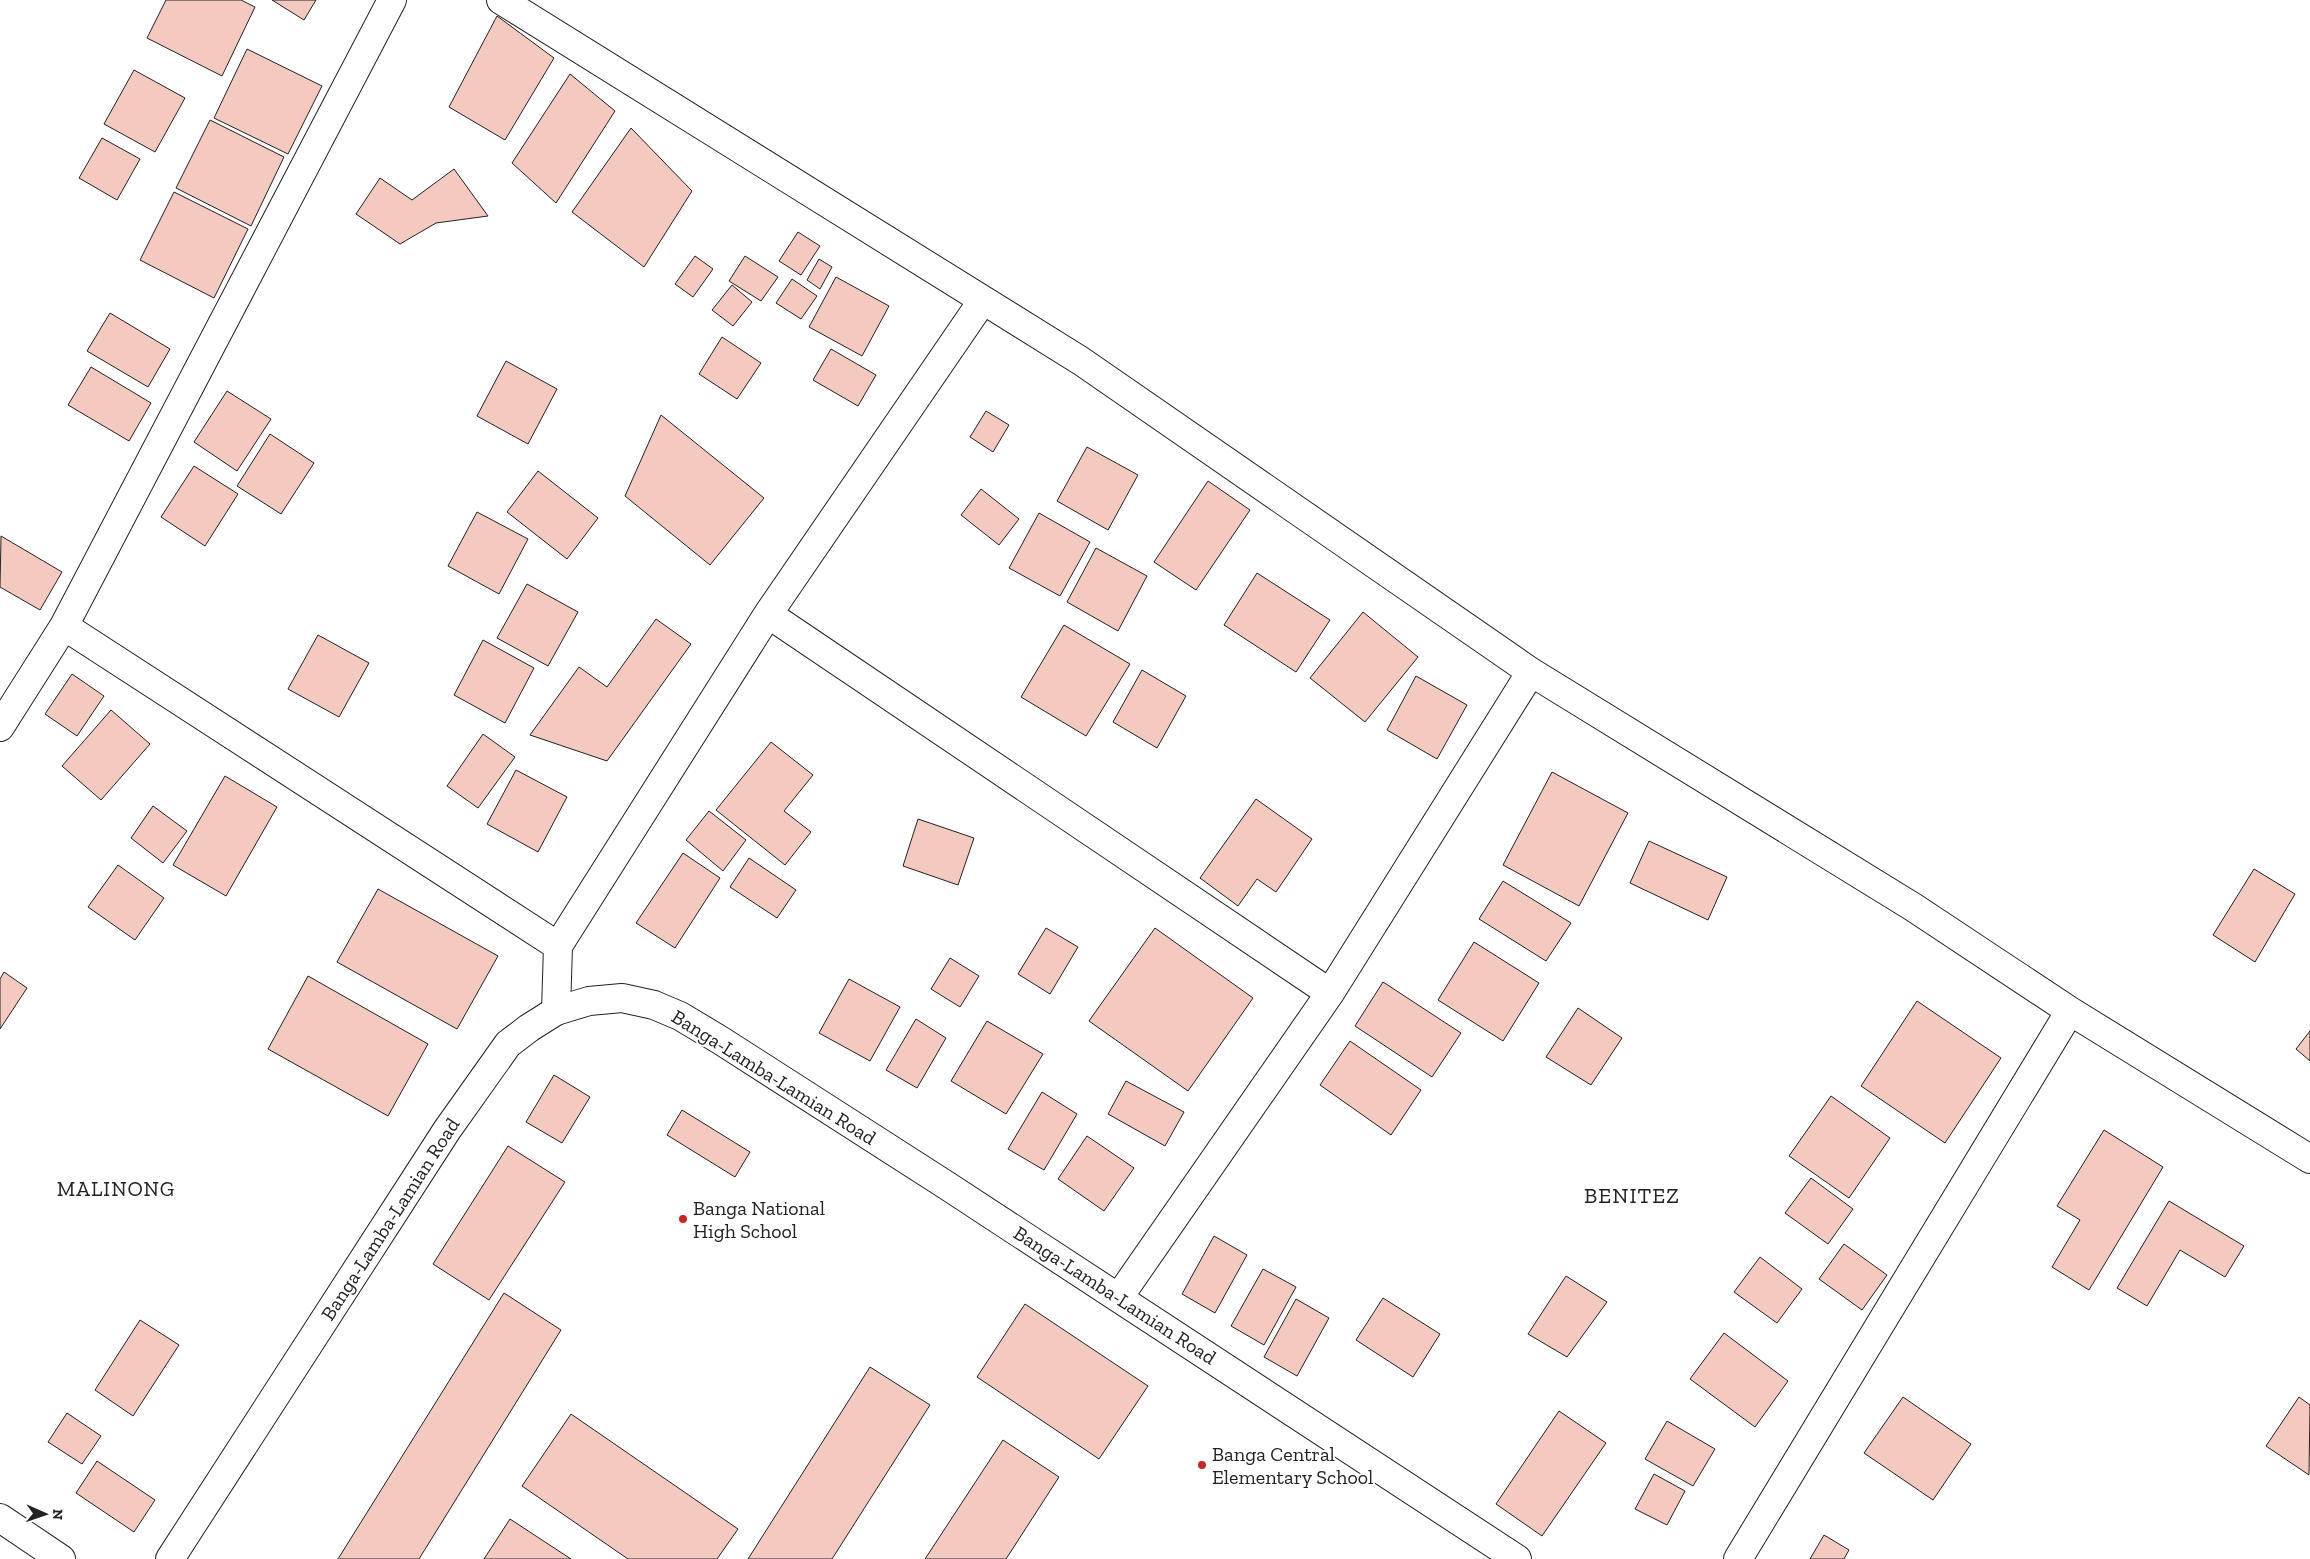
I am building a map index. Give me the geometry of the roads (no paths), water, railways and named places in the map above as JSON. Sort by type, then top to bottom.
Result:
[{"type":"street","points":[[0,727],[64,626],[392,0]]},
{"type":"street","points":[[501,0],[1081,361],[1531,672],[1913,906],[2070,1011],[2310,1159]]},
{"type":"street","points":[[556,1011],[558,946],[768,614],[983,300]]},
{"type":"street","points":[[768,614],[1330,993]]},
{"type":"street","points":[[64,626],[558,946]]},
{"type":"street","points":[[1119,1297],[1330,993],[1531,672]]},
{"type":"street","name":"Banga-Lamba-Lamian Road","points":[[170,1559],[487,1072],[508,1044],[556,1011],[589,1001],[622,998],[654,1005],[680,1016],[1119,1297],[1517,1559]]},
{"type":"street","points":[[1738,1559],[2070,1011]]},
{"type":"street","points":[[0,1518],[61,1559]]},
{"type":"place","name":"Banga National High School","points":[[683,1219]]},
{"type":"place","name":"Banga Central Elementary School","points":[[1202,1465]]},
{"type":"district","name":"MALINONG","points":[[116,1189]]},
{"type":"district","name":"BENITEZ","points":[[1632,1195]]}]
